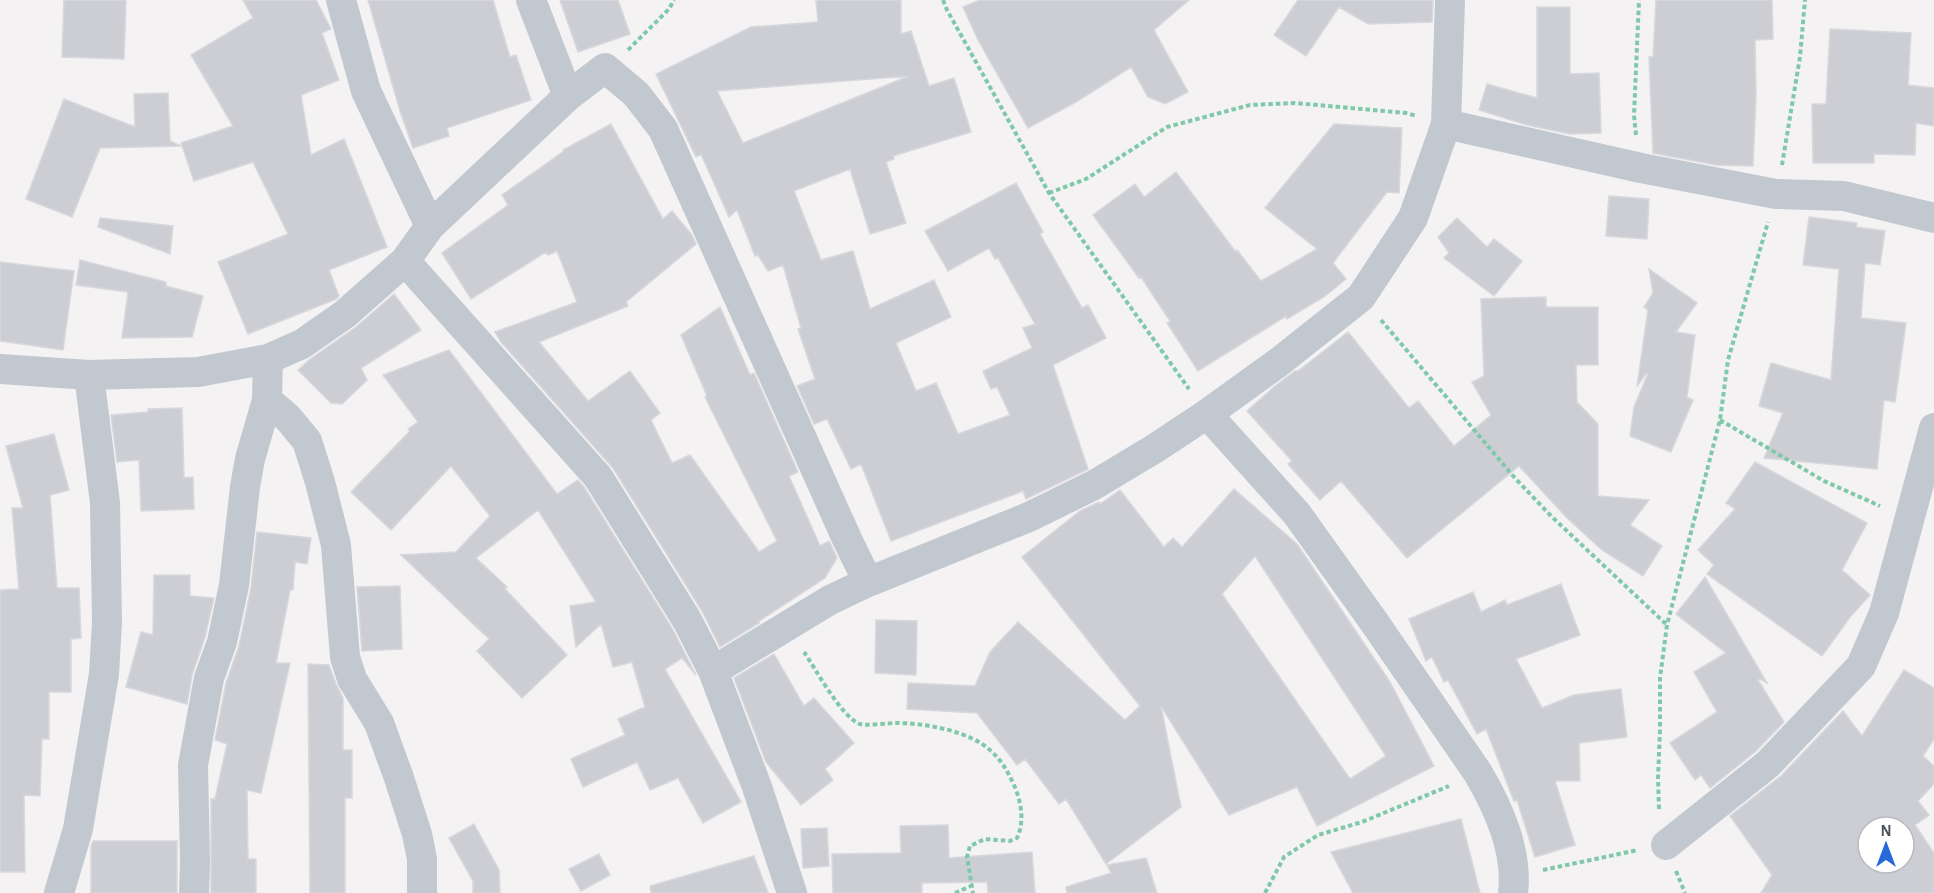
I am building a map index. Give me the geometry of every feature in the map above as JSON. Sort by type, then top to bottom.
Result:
[{"type":"street","points":[[341,0],[366,91],[430,226]]},
{"type":"street","points":[[531,0],[568,96]]},
{"type":"street","points":[[713,671],[830,600],[868,582],[1029,517],[1094,485],[1207,414],[1279,362],[1361,297],[1413,218],[1446,124],[1450,0]]},
{"type":"street","points":[[0,369],[89,375],[198,372],[268,359],[302,344],[345,314],[405,261],[430,226],[568,96],[605,68],[636,94],[663,129],[868,582]]},
{"type":"street","points":[[1446,124],[1641,168],[1776,194],[1844,196],[1934,218]]},
{"type":"street","points":[[405,261],[598,477],[687,620],[713,671],[757,787],[792,893]]},
{"type":"street","points":[[194,893],[193,765],[209,678],[222,642],[234,585],[248,468],[267,400],[268,359]]},
{"type":"street","points":[[60,893],[78,829],[104,674],[107,623],[105,503],[89,375]]},
{"type":"street","points":[[267,400],[288,418],[307,441],[320,482],[336,545],[345,657],[352,679],[379,723],[399,777],[417,834],[422,859],[422,893]]},
{"type":"street","points":[[1207,414],[1296,514],[1372,619],[1478,773],[1489,791],[1506,831],[1514,884]]},
{"type":"street","points":[[1666,845],[1768,764],[1861,666],[1922,526],[1934,428]]},
{"type":"path","points":[[605,68],[630,49],[669,9],[674,0]]},
{"type":"path","points":[[943,0],[1049,193],[1207,414]]},
{"type":"path","points":[[1639,0],[1634,115],[1641,168]]},
{"type":"path","points":[[1514,884],[1666,845],[1660,815],[1658,777],[1660,678],[1666,625],[1720,420],[1728,360],[1776,194],[1800,57],[1805,0]]},
{"type":"path","points":[[1049,193],[1086,179],[1167,127],[1250,105],[1295,103],[1336,106],[1406,113],[1446,124]]},
{"type":"path","points":[[1361,297],[1529,493],[1576,541],[1666,625]]},
{"type":"path","points":[[1720,420],[1824,481],[1922,526]]},
{"type":"path","points":[[787,626],[848,716],[861,724],[898,723],[950,730],[973,739],[990,750],[1006,767],[1018,793],[1022,817],[1021,829],[1017,838],[1010,841],[985,839],[970,846],[968,857],[974,893]]},
{"type":"path","points":[[1265,893],[1284,857],[1318,835],[1362,822],[1478,773]]},
{"type":"path","points":[[955,893],[973,885]]},
{"type":"building","points":[[64,0],[126,0],[124,59],[62,57]]},
{"type":"building","points":[[243,0],[316,0],[331,29],[322,33],[339,80],[301,95],[311,155],[344,139],[387,247],[329,270],[339,296],[336,299],[248,334],[218,262],[288,234],[253,162],[194,181],[181,143],[233,126],[191,55],[253,18]]},
{"type":"building","points":[[368,0],[493,0],[510,57],[516,55],[531,100],[447,128],[449,136],[413,148]]},
{"type":"building","points":[[560,0],[618,0],[630,34],[578,52]]},
{"type":"building","points":[[816,0],[901,0],[901,34],[911,31],[929,86],[954,78],[971,132],[893,156],[894,159],[886,162],[906,223],[870,234],[850,169],[794,191],[821,260],[853,251],[870,309],[934,280],[951,317],[896,343],[916,391],[936,383],[958,434],[1010,415],[997,387],[991,389],[983,371],[1032,348],[1023,328],[1035,324],[998,258],[995,259],[989,248],[948,271],[925,231],[1016,183],[1043,232],[1040,234],[1082,308],[1088,305],[1106,338],[1053,365],[1088,469],[1026,499],[1023,491],[891,541],[861,464],[851,469],[827,419],[814,424],[797,386],[815,379],[798,329],[801,328],[783,265],[768,271],[758,255],[755,256],[737,210],[729,217],[701,154],[696,157],[656,74],[751,27],[818,22]],"holes":[[[909,76],[743,143],[717,91]]]},
{"type":"building","points":[[980,0],[1189,0],[1154,30],[1188,92],[1165,104],[1148,97],[1131,67],[1076,102],[1028,128],[978,40],[963,7]]},
{"type":"building","points":[[1298,0],[1433,0],[1432,22],[1368,24],[1339,7],[1306,56],[1274,35]]},
{"type":"building","points":[[1656,0],[1772,0],[1773,39],[1755,40],[1756,96],[1753,166],[1716,165],[1653,153],[1649,57],[1653,57]]},
{"type":"building","points":[[1537,7],[1570,7],[1570,74],[1599,73],[1601,133],[1570,134],[1527,125],[1479,110],[1487,84],[1537,98]]},
{"type":"building","points":[[1830,29],[1911,33],[1908,85],[1934,88],[1934,126],[1916,123],[1915,155],[1874,154],[1874,163],[1813,163],[1812,104],[1826,104]]},
{"type":"building","points":[[168,93],[170,141],[181,146],[100,148],[72,217],[26,199],[64,99],[135,127],[134,94]]},
{"type":"building","points":[[611,124],[663,219],[672,211],[692,235],[696,244],[626,302],[628,306],[539,342],[588,401],[630,371],[660,413],[651,420],[672,463],[690,455],[759,552],[777,541],[705,397],[707,396],[681,335],[720,307],[750,375],[754,373],[798,472],[789,476],[820,546],[829,541],[837,558],[825,578],[720,647],[702,611],[613,468],[501,342],[495,332],[577,302],[557,251],[548,255],[546,252],[471,299],[442,253],[508,205],[502,195],[563,150]]},
{"type":"building","points":[[1334,124],[1402,128],[1399,193],[1387,192],[1333,263],[1346,279],[1324,297],[1287,319],[1286,316],[1198,371],[1167,323],[1170,321],[1141,277],[1139,278],[1093,215],[1135,184],[1144,197],[1176,172],[1235,251],[1237,250],[1261,281],[1317,249],[1265,208]]},
{"type":"building","points":[[1609,196],[1649,199],[1647,239],[1606,236]]},
{"type":"building","points":[[1809,217],[1857,223],[1856,227],[1885,231],[1880,265],[1865,263],[1861,318],[1906,323],[1895,402],[1884,400],[1877,469],[1764,458],[1783,413],[1759,406],[1771,363],[1831,380],[1839,269],[1803,265]]},
{"type":"building","points":[[100,218],[173,226],[170,254],[98,227]]},
{"type":"building","points":[[1457,218],[1487,247],[1494,239],[1522,261],[1494,296],[1444,258],[1449,253],[1438,237]]},
{"type":"building","points":[[80,260],[166,282],[166,286],[203,296],[192,337],[122,338],[128,292],[76,285]]},
{"type":"building","points":[[0,262],[74,271],[63,350],[0,341]]},
{"type":"building","points":[[1649,269],[1697,303],[1676,332],[1695,335],[1687,397],[1693,400],[1671,452],[1630,436],[1634,407],[1648,374],[1637,386],[1648,310],[1644,307],[1653,293]]},
{"type":"building","points":[[394,294],[421,330],[361,368],[367,380],[342,404],[331,403],[298,370],[356,327]]},
{"type":"building","points":[[1546,297],[1546,307],[1598,307],[1598,365],[1576,365],[1577,402],[1598,424],[1598,496],[1649,500],[1630,525],[1662,546],[1643,576],[1602,550],[1567,518],[1519,466],[1407,558],[1341,481],[1320,500],[1288,464],[1292,461],[1247,411],[1275,386],[1348,332],[1409,408],[1418,401],[1454,446],[1491,415],[1472,382],[1484,376],[1481,299]]},
{"type":"building","points":[[449,350],[557,494],[578,480],[584,487],[672,628],[696,675],[682,658],[665,669],[741,802],[703,823],[678,778],[650,790],[637,762],[583,787],[571,759],[625,735],[618,719],[645,707],[632,662],[613,667],[601,624],[576,647],[570,606],[596,602],[538,510],[476,558],[507,587],[505,589],[567,655],[522,698],[477,651],[489,639],[401,555],[456,552],[490,516],[451,466],[391,530],[351,492],[410,431],[408,429],[418,422],[383,375]]},
{"type":"building","points":[[182,408],[184,478],[193,477],[194,509],[141,511],[139,460],[117,462],[111,415],[148,412],[148,409]]},
{"type":"building","points":[[54,434],[69,490],[50,495],[57,588],[79,588],[81,638],[71,639],[71,692],[49,692],[49,739],[42,739],[40,796],[24,795],[25,872],[0,872],[0,590],[19,589],[12,508],[23,508],[6,446]]},
{"type":"building","points":[[1755,462],[1867,523],[1842,570],[1870,595],[1851,616],[1822,656],[1707,574],[1714,565],[1698,550],[1735,509],[1726,503]]},
{"type":"building","points":[[1234,489],[1297,544],[1390,682],[1434,766],[1317,826],[1297,787],[1229,815],[1161,706],[1181,807],[1106,864],[1066,799],[1059,804],[1025,759],[1017,765],[977,713],[907,709],[908,683],[975,686],[990,652],[1018,622],[1125,720],[1140,706],[1022,557],[1080,511],[1099,502],[1100,504],[1120,490],[1164,547],[1173,538],[1182,547]],"holes":[[[1255,556],[1386,756],[1350,779],[1222,594]]]},
{"type":"building","points":[[257,532],[311,538],[307,564],[295,562],[293,590],[290,590],[276,663],[290,663],[261,793],[247,790],[248,859],[256,859],[256,893],[211,893],[211,799],[215,799],[227,744],[215,740],[226,683],[239,646],[251,588]]},
{"type":"building","points":[[154,575],[190,575],[190,596],[214,598],[205,637],[192,675],[187,704],[126,687],[141,632],[153,635]]},
{"type":"building","points":[[1705,577],[1767,683],[1758,680],[1784,722],[1756,751],[1710,788],[1701,775],[1695,780],[1670,743],[1717,712],[1694,672],[1726,653],[1676,614]]},
{"type":"building","points":[[1561,584],[1580,635],[1516,659],[1542,708],[1574,695],[1621,689],[1627,737],[1579,743],[1580,781],[1555,781],[1575,845],[1535,857],[1517,800],[1514,801],[1486,729],[1477,734],[1448,680],[1444,682],[1432,657],[1426,661],[1409,619],[1473,592],[1481,612],[1505,600],[1507,605]]},
{"type":"building","points":[[400,586],[402,649],[362,651],[357,587]]},
{"type":"building","points":[[876,620],[917,621],[916,675],[875,673]]},
{"type":"building","points":[[774,654],[804,706],[814,698],[854,743],[825,769],[833,780],[801,805],[766,762],[734,678]]},
{"type":"building","points":[[308,664],[329,665],[343,698],[343,750],[352,750],[352,798],[345,798],[345,893],[310,893]]},
{"type":"building","points":[[1904,670],[1934,688],[1934,739],[1923,756],[1934,766],[1934,784],[1918,801],[1929,815],[1916,824],[1916,815],[1856,815],[1856,875],[1916,875],[1916,826],[1934,853],[1934,893],[1761,893],[1772,875],[1730,816],[1781,776],[1843,711],[1862,736]]},
{"type":"building","points":[[1461,819],[1480,893],[1353,893],[1331,852]]},
{"type":"building","points":[[474,824],[499,870],[500,893],[473,893],[473,881],[449,838]]},
{"type":"building","points":[[948,825],[949,858],[1032,852],[1035,893],[988,893],[987,882],[922,883],[922,893],[833,893],[832,854],[901,853],[900,826]]},
{"type":"building","points":[[827,828],[829,866],[803,868],[801,829]]},
{"type":"building","points":[[93,841],[177,841],[177,893],[91,893],[91,846]]},
{"type":"building","points":[[599,854],[610,875],[581,891],[569,869]]},
{"type":"building","points":[[754,856],[768,893],[651,893],[650,886]]},
{"type":"building","points":[[1146,858],[1157,893],[1067,893],[1066,887],[1111,873],[1107,865]]}]
